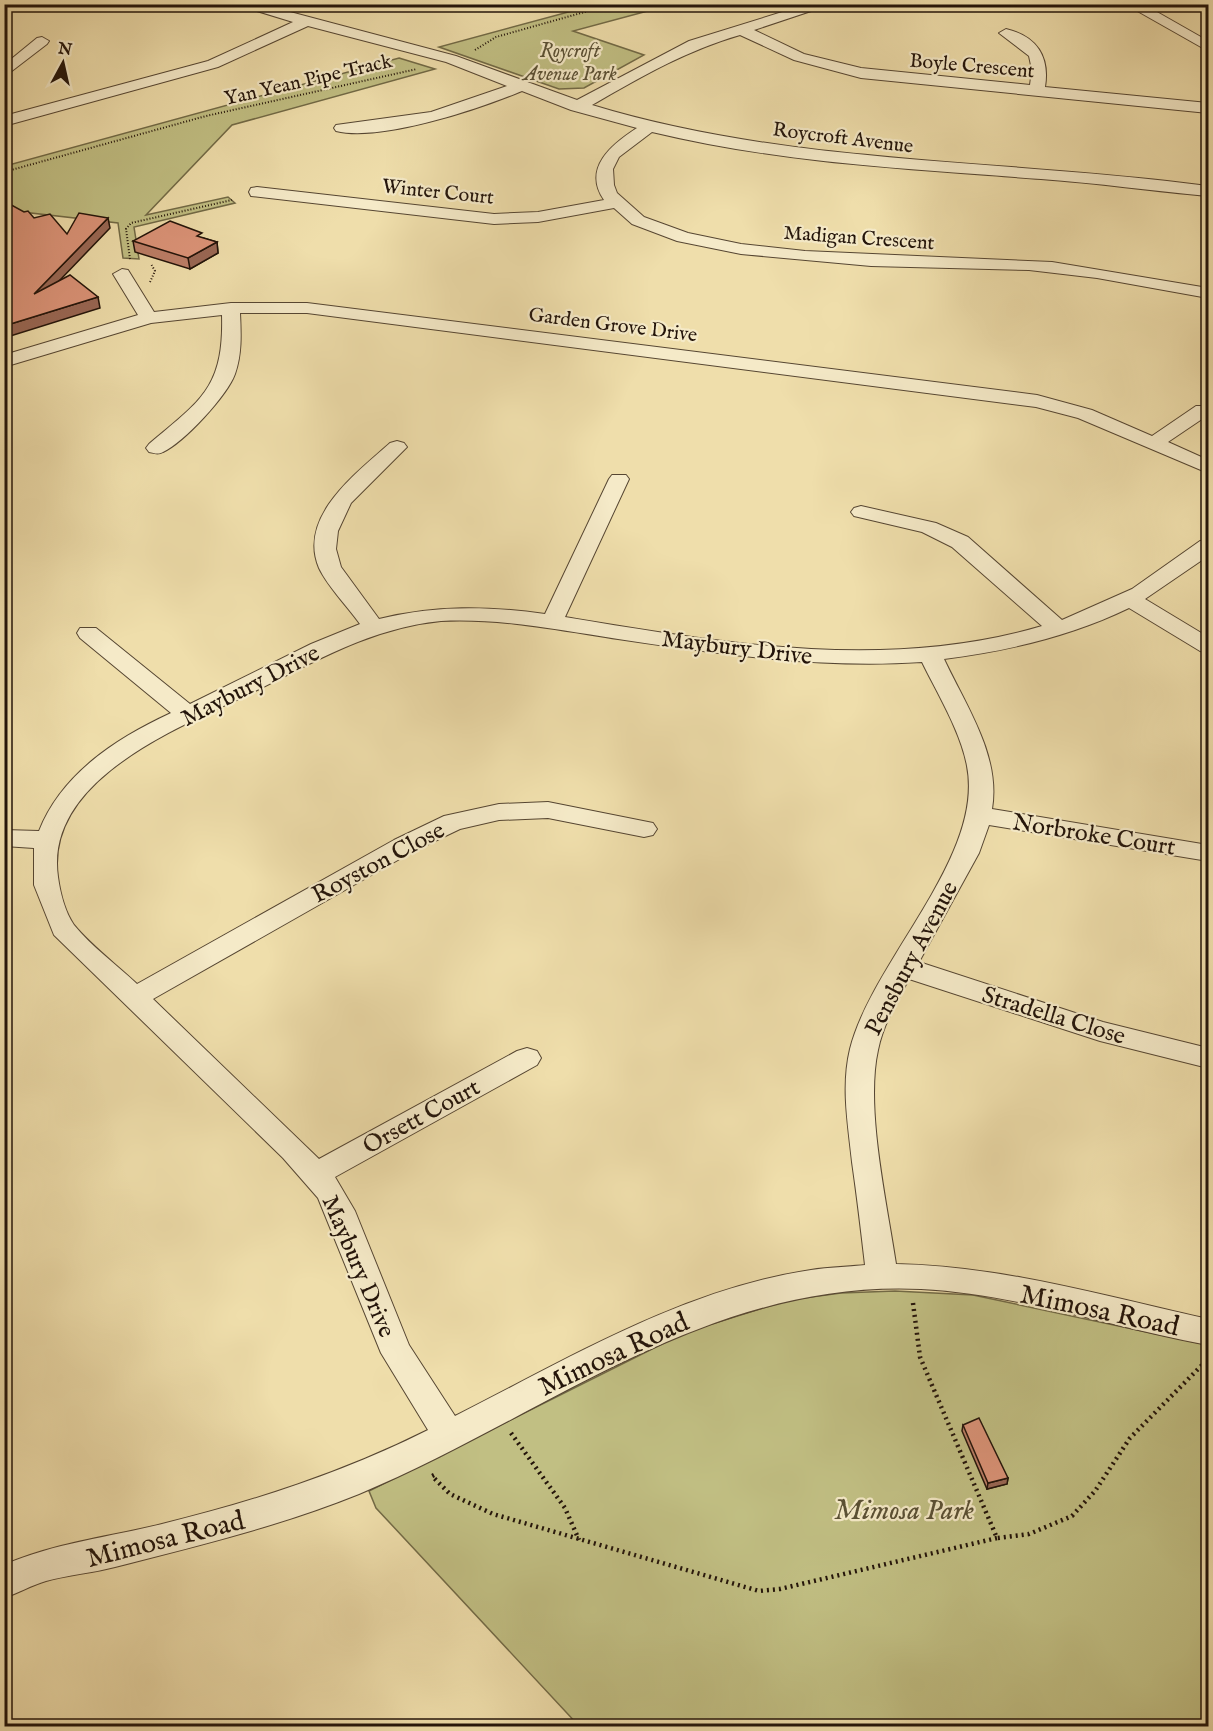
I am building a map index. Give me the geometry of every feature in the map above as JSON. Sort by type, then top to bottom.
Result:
[{"type":"street","name":"Roycroft Avenue","points":[[241,4],[412,50],[577,107],[649,127],[760,149],[848,161],[1078,177],[1209,191]]},
{"type":"street","points":[[577,107],[680,50],[740,29],[825,4]]},
{"type":"street","points":[[1132,4],[1209,47]]},
{"type":"street","points":[[7,117],[190,71],[233,57],[307,21]]},
{"type":"street","name":"Boyle Crescent","points":[[740,29],[799,57],[838,69],[906,80],[1209,108]]},
{"type":"street","points":[[1006,33],[1029,46],[1039,57],[1041,68],[1036,92]]},
{"type":"street","points":[[4,73],[42,41]]},
{"type":"street","points":[[342,128],[386,126],[434,118],[519,87]]},
{"type":"street","points":[[615,203],[604,183],[606,168],[615,153],[649,127]]},
{"type":"street","name":"Winter Court","points":[[258,192],[494,219],[538,217],[615,203]]},
{"type":"street","name":"Madigan Crescent","points":[[615,203],[628,216],[672,236],[713,244],[874,262],[995,263],[1062,268],[1209,292]]},
{"type":"street","points":[[126,266],[149,318]]},
{"type":"street","name":"Garden Grove Drive","points":[[4,361],[149,318],[231,308],[282,307],[335,311],[1013,397],[1085,414],[1209,467]]},
{"type":"street","points":[[156,448],[209,399],[225,376],[231,351],[231,308]]},
{"type":"street","points":[[1154,442],[1203,410]]},
{"type":"street","points":[[374,627],[330,568],[325,556],[325,532],[328,521],[340,503],[397,447]]},
{"type":"street","points":[[552,622],[619,479]]},
{"type":"street","points":[[861,512],[929,527],[960,542],[1058,628]]},
{"type":"street","name":"Maybury Drive","points":[[448,1434],[397,1353],[380,1317],[340,1211],[316,1174],[63,929],[50,903],[44,878],[48,840],[60,813],[72,795],[93,773],[124,748],[345,637],[374,627],[449,614],[496,614],[780,655],[845,658],[930,654],[995,644],[1058,628],[1130,598],[1209,546]]},
{"type":"street","points":[[1130,598],[1209,646]]},
{"type":"street","points":[[88,633],[189,716]]},
{"type":"street","name":"Pensbury Avenue","points":[[882,1276],[859,1093],[864,1049],[870,1029],[901,966],[966,853],[980,815],[981,768],[930,654]]},
{"type":"street","name":"Royston Close","points":[[134,998],[404,846],[453,822],[499,812],[548,810],[644,829]]},
{"type":"street","name":"Norbroke Court","points":[[980,815],[1209,853]]},
{"type":"street","points":[[4,838],[48,840]]},
{"type":"street","name":"Stradella Close","points":[[901,966],[1100,1031],[1209,1058]]},
{"type":"street","name":"Orsett Court","points":[[316,1174],[527,1058]]},
{"type":"street","name":"Mimosa Road","points":[[4,1566],[39,1567],[98,1556],[255,1516],[350,1482],[448,1434],[504,1428],[628,1344],[730,1301],[812,1283],[882,1276],[953,1279],[990,1285],[1203,1344]]},
{"type":"street","name":"Mimosa Road","points":[[4,1582],[39,1567]]},
{"type":"path","name":"Yan Yean Pipe Track","points":[[4,172],[206,116],[447,61],[465,56],[496,37],[613,4]]},
{"type":"path","points":[[126,266],[126,229],[130,223],[232,200]]},
{"type":"path","points":[[904,1303],[920,1303]]},
{"type":"path","points":[[914,1303],[920,1357],[997,1538]]},
{"type":"path","points":[[442,1471],[432,1476],[450,1494],[470,1505],[579,1541],[759,1591],[770,1591],[997,1538],[1029,1534],[1072,1516],[1095,1491],[1130,1438],[1208,1359],[1203,1344]]},
{"type":"path","points":[[504,1428],[522,1430]]},
{"type":"path","points":[[504,1428],[565,1508],[579,1541]]},
{"type":"green space","name":"Roycroft Avenue Park","points":[[598,4],[670,5],[573,31],[644,55],[584,88],[559,89],[439,47]]},
{"type":"green space","points":[[399,58],[435,69],[232,125],[146,215],[228,197],[235,203],[134,227],[139,259],[123,258],[118,223],[5,210],[5,166]]},
{"type":"green space","name":"Mimosa Park","points":[[895,1291],[973,1295],[1208,1345],[1208,1726],[579,1726],[376,1508],[369,1491],[686,1332],[789,1300],[841,1293]]},
{"type":"building","points":[[4,202],[24,212],[28,211],[34,218],[50,214],[67,234],[79,213],[108,218],[34,294],[70,275],[98,297],[4,326]]},
{"type":"building","points":[[170,221],[202,233],[197,236],[217,242],[188,258],[133,241]]},
{"type":"building","points":[[979,1418],[1008,1478],[988,1483],[963,1425]]}]
